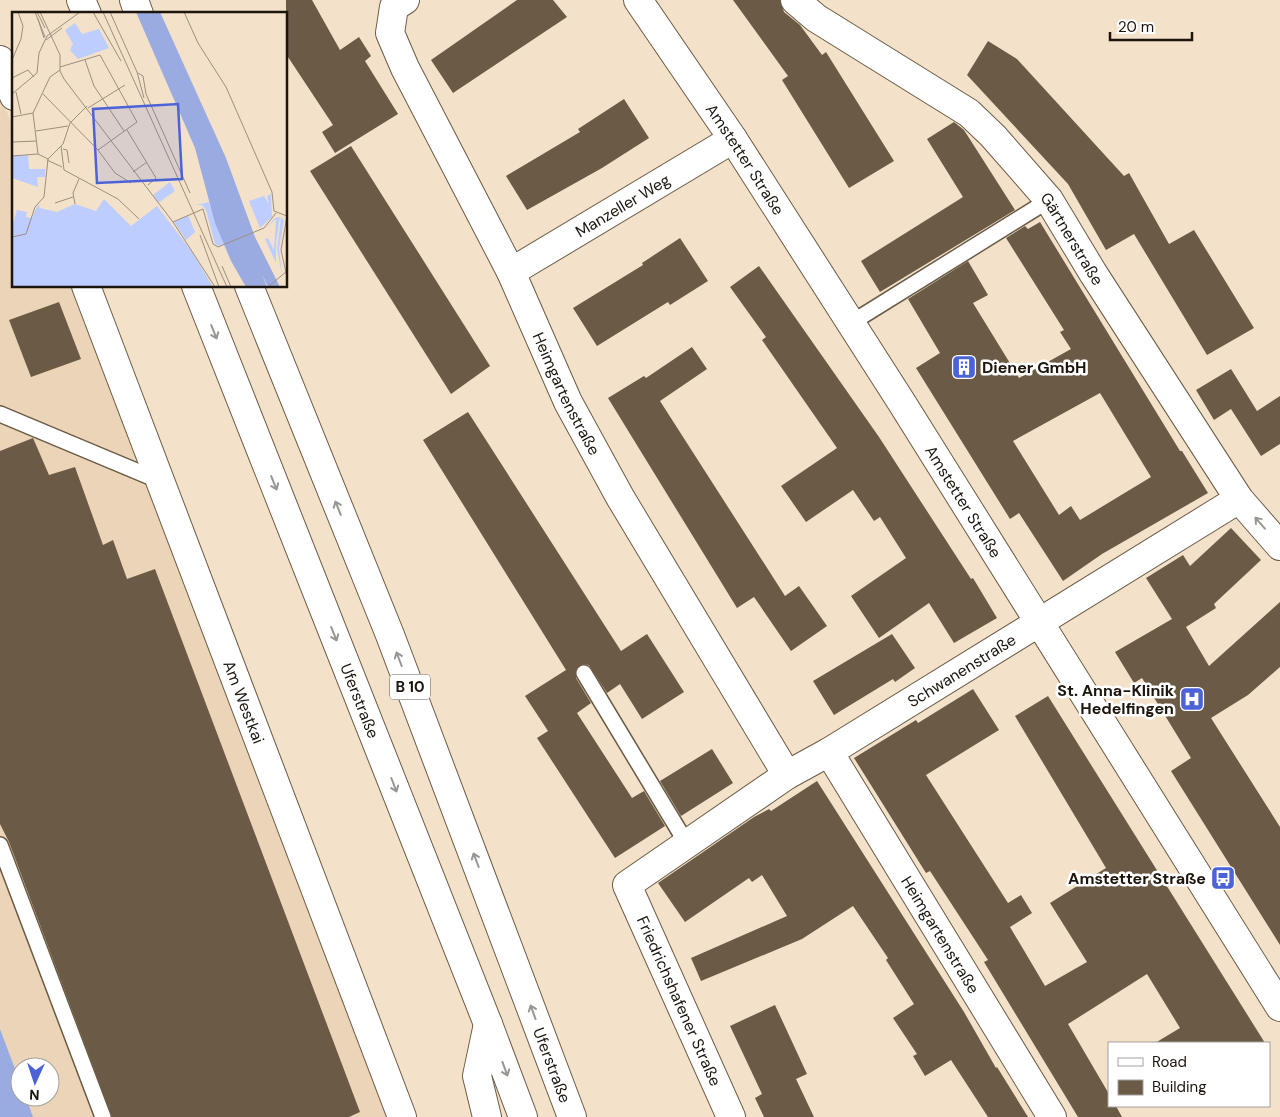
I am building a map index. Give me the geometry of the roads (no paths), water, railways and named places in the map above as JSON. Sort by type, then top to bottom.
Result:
[{"type":"main road","points":[[81,0],[86,12]]},
{"type":"main road","points":[[134,0],[138,12]]},
{"type":"main road","name":"Amstetter Straße","points":[[638,0],[733,139],[850,322],[1280,1008]]},
{"type":"main road","name":"Gärtnerstraße","points":[[795,0],[816,18],[969,113],[993,136],[1049,200],[1093,273],[1239,499],[1280,546]]},
{"type":"main road","name":"Heimgartenstraße","points":[[396,2],[390,33],[404,68],[511,272],[568,402],[615,488],[788,775]]},
{"type":"main road","points":[[0,60],[12,91]]},
{"type":"main road","name":"Manzeller Weg","points":[[511,272],[733,139]]},
{"type":"main road","name":"Am Westkai","points":[[87,288],[402,1117]]},
{"type":"main road","name":"Uferstraße","points":[[197,288],[488,1024],[522,1117]]},
{"type":"main road","name":"Uferstraße","points":[[250,288],[390,635],[572,1117]]},
{"type":"main road","name":"Schwanenstraße","points":[[627,885],[788,775],[829,752],[1038,621],[1239,499]]},
{"type":"main road","name":"Heimgartenstraße","points":[[829,752],[1052,1117]]},
{"type":"main road","name":"Friedrichshafener Straße","points":[[627,885],[731,1117]]},
{"type":"main road","points":[[487,1117],[477,1076],[488,1024]]},
{"type":"lane","points":[[850,322],[1049,200]]},
{"type":"lane","points":[[0,414],[160,481]]},
{"type":"lane","points":[[584,674],[687,844]]},
{"type":"lane","points":[[0,845],[102,1117]]},
{"type":"water","points":[[0,1029],[11,1057],[10,1107],[30,1107],[33,1117],[0,1117]]},
{"type":"place","name":"Diener GmbH","points":[[964,367]]},
{"type":"place","name":"St. Anna-Klinik Hedelfingen","points":[[1192,699]]},
{"type":"place","name":"Amstetter Straße","points":[[1223,878]]}]
